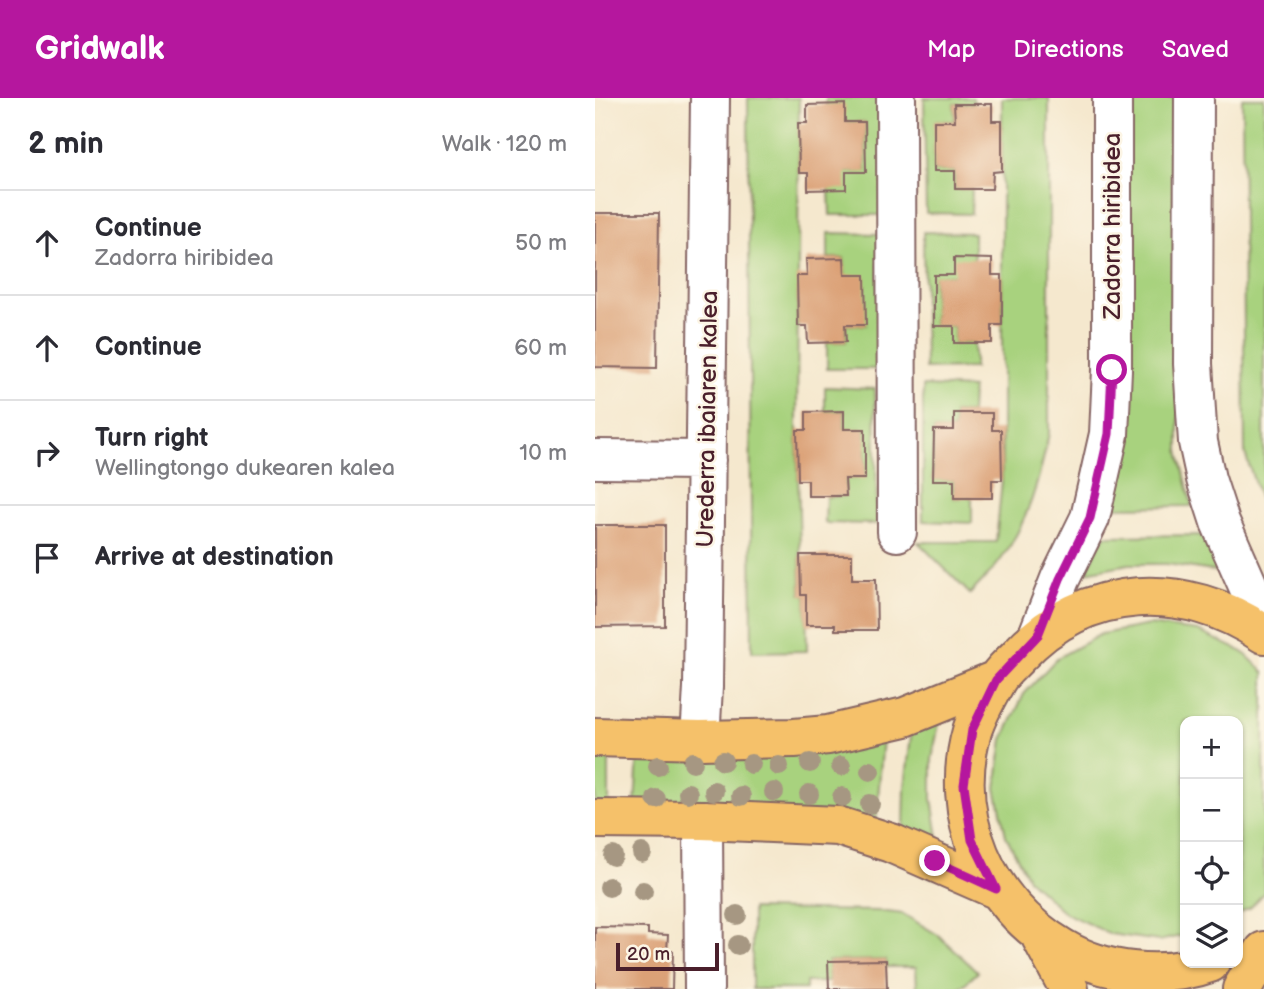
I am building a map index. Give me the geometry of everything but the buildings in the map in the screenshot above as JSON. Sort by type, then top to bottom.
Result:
[{"type":"main road","points":[[1069,989],[1040,936],[996,889],[972,840],[964,785],[972,730],[996,680],[1038,635],[1068,617],[1102,603],[1137,597],[1173,597],[1208,604],[1241,618],[1264,634]]},
{"type":"main road","points":[[595,737],[700,740],[828,735],[905,717],[996,680]]},
{"type":"main road","points":[[595,819],[703,820],[838,826],[891,843],[996,889]]},
{"type":"main road","points":[[1243,948],[1264,933]]},
{"type":"main road","points":[[1040,936],[1077,957],[1120,970],[1163,972],[1184,968]]},
{"type":"main road","points":[[1243,989],[1264,951]]},
{"type":"street","name":"Urederra ibaiaren kalea","points":[[700,740],[711,98]]},
{"type":"street","points":[[897,98],[897,532]]},
{"type":"street","name":"Zadorra hiribidea","points":[[1038,635],[1060,579],[1090,518],[1109,434],[1112,370],[1112,98]]},
{"type":"street","points":[[1194,98],[1193,363],[1198,442],[1220,522],[1264,622]]},
{"type":"street","points":[[595,459],[706,460]]},
{"type":"street","points":[[703,820],[704,989]]},
{"type":"green space","points":[[748,98],[799,98],[797,430],[801,594],[806,595],[807,651],[752,652]]},
{"type":"green space","points":[[826,98],[881,98],[883,215],[830,215],[829,189],[846,172],[866,171],[865,122],[845,122],[826,104]]},
{"type":"green space","points":[[924,98],[973,98],[974,104],[954,104],[955,121],[935,121],[934,171],[955,171],[955,189],[972,189],[971,214],[926,213]]},
{"type":"green space","points":[[1002,98],[1049,98],[1049,433],[1037,483],[1018,531],[1000,561],[970,594],[918,542],[996,542],[1002,480]]},
{"type":"green space","points":[[1127,98],[1179,98],[1179,451],[1192,506],[1112,507],[1124,458],[1126,418]]},
{"type":"green space","points":[[1242,98],[1264,98],[1264,512],[1245,453]]},
{"type":"green space","points":[[923,232],[974,233],[974,259],[954,275],[934,276],[934,325],[954,326],[954,343],[974,343],[974,368],[925,369]]},
{"type":"green space","points":[[828,233],[879,234],[878,369],[827,369],[827,342],[846,342],[845,325],[866,325],[845,275],[844,258],[828,258]]},
{"type":"green space","points":[[923,386],[972,388],[971,413],[954,413],[954,430],[934,430],[933,479],[954,480],[954,498],[972,498],[972,523],[923,521]]},
{"type":"green space","points":[[825,387],[875,389],[877,524],[825,523],[826,497],[845,496],[845,479],[865,478],[865,429],[844,429],[844,411],[825,412]]},
{"type":"green space","points":[[1202,535],[1219,572],[1167,564],[1129,564],[1086,572],[1104,536]]},
{"type":"green space","points":[[1149,625],[1198,631],[1243,652],[1264,672],[1264,893],[1243,912],[1243,716],[1180,716],[1180,936],[1159,941],[1110,934],[1065,913],[1029,880],[1006,836],[996,788],[1003,739],[1024,694],[1057,658],[1101,634]]},
{"type":"green space","points":[[940,718],[932,759],[932,799],[939,844],[904,830],[905,787],[912,727]]},
{"type":"green space","points":[[883,738],[876,823],[635,805],[638,754],[816,753],[855,749]]},
{"type":"green space","points":[[595,754],[609,754],[609,805],[595,805]]},
{"type":"green space","points":[[752,909],[879,911],[903,914],[938,935],[978,972],[959,989],[917,989],[916,967],[887,967],[886,960],[828,961],[829,982],[806,982],[806,989],[752,989]]},
{"type":"route","points":[[935,861],[996,889],[972,840],[964,785],[972,730],[996,680],[1038,635],[1060,579],[1090,518],[1109,434],[1112,370]]}]
